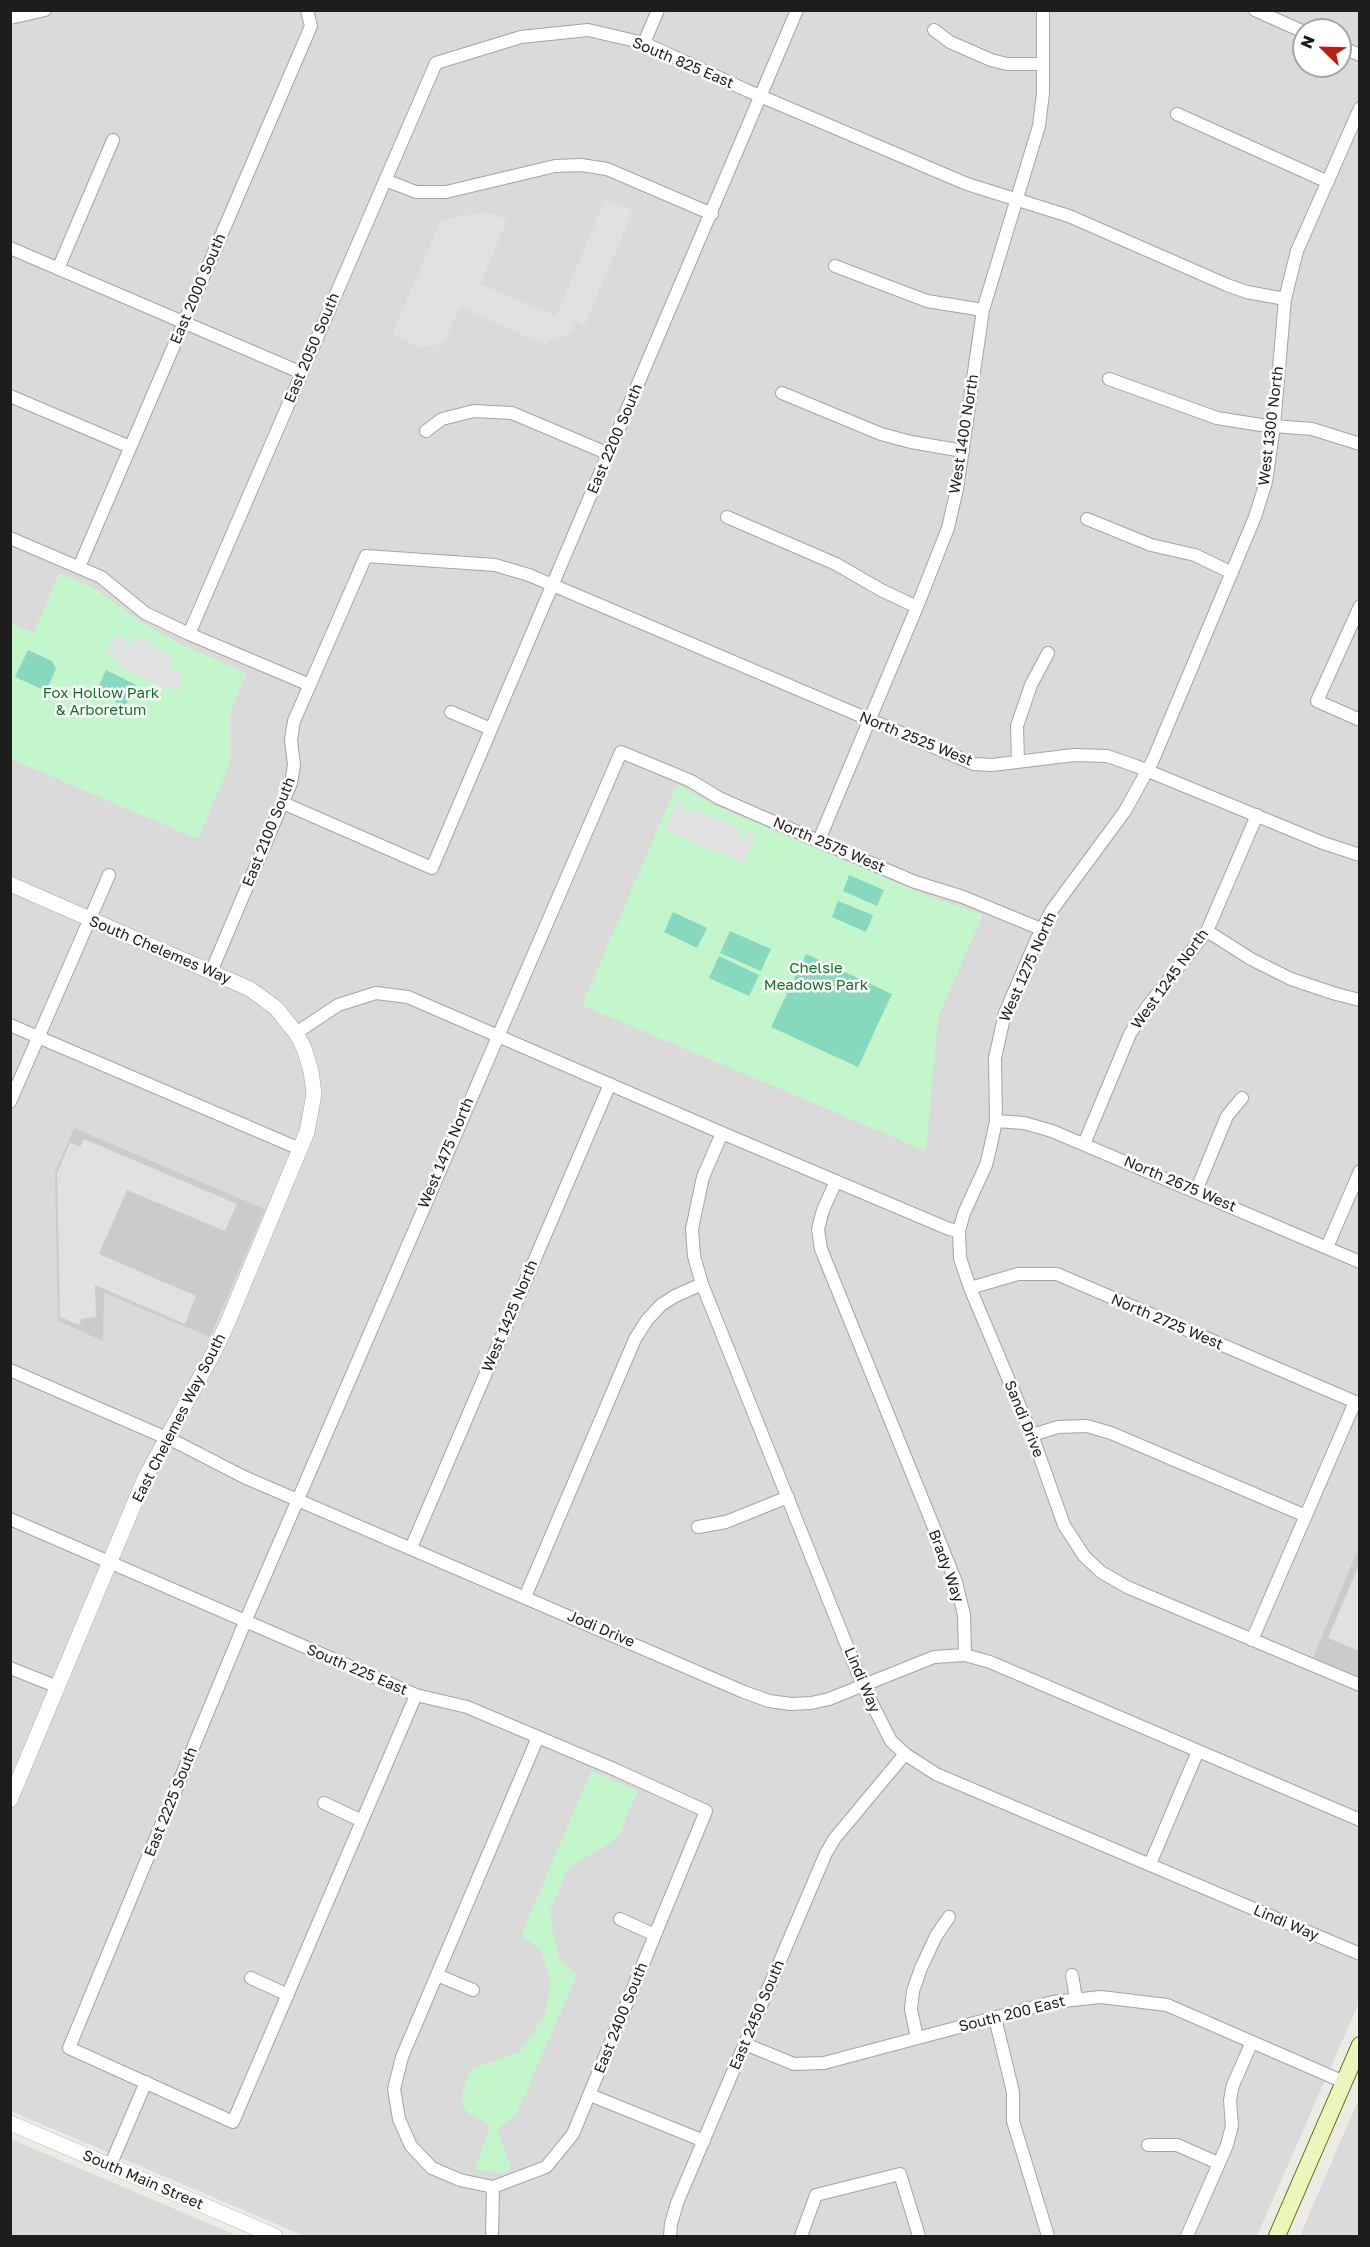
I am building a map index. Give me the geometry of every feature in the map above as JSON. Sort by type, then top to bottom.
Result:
[{"type":"main road","points":[[1277,2236],[1359,2045]]},
{"type":"street","points":[[10,18],[45,10]]},
{"type":"street","name":"East 2000 South","points":[[79,567],[311,26],[307,10]]},
{"type":"street","points":[[644,43],[658,10]]},
{"type":"street","name":"East 2200 South","points":[[283,803],[432,868],[798,10]]},
{"type":"street","name":"West 1400 North","points":[[819,840],[948,528],[957,489],[983,310],[1039,126],[1043,93],[1043,10]]},
{"type":"street","points":[[1255,10],[1292,27]]},
{"type":"street","name":"South 825 East","points":[[436,63],[521,37],[588,30],[644,43],[967,184],[1089,224],[1227,285],[1247,292],[1285,299]]},
{"type":"street","points":[[934,30],[950,42],[992,60],[1007,64],[1043,64]]},
{"type":"street","name":"East 2050 South","points":[[189,634],[436,63]]},
{"type":"street","name":"West 1300 North","points":[[1148,771],[1255,517],[1266,482],[1274,426],[1285,299],[1297,251],[1359,108]]},
{"type":"street","points":[[1177,114],[1328,182]]},
{"type":"street","points":[[58,269],[112,140]]},
{"type":"street","points":[[385,180],[416,192],[446,192],[555,166],[581,165],[607,169],[712,214]]},
{"type":"street","points":[[10,248],[302,373]]},
{"type":"street","points":[[834,266],[927,302],[983,310]]},
{"type":"street","points":[[1109,379],[1217,418],[1312,429],[1359,444]]},
{"type":"street","points":[[782,393],[881,434],[963,451]]},
{"type":"street","points":[[10,396],[130,447]]},
{"type":"street","points":[[426,431],[442,419],[474,411],[512,413],[609,454]]},
{"type":"street","points":[[728,517],[836,564],[881,590],[917,607]]},
{"type":"street","points":[[1087,519],[1151,545],[1195,555],[1232,573]]},
{"type":"street","points":[[10,538],[101,577],[145,612],[189,634],[310,685]]},
{"type":"street","name":"North 2525 West","points":[[366,556],[495,565],[529,575],[974,764],[992,765],[1095,754],[1124,761],[1323,843],[1359,855]]},
{"type":"street","name":"East 2100 South","points":[[211,972],[291,783],[294,765],[291,740],[294,722],[366,556]]},
{"type":"street","points":[[1359,606],[1317,701],[1359,720]]},
{"type":"street","points":[[1018,762],[1017,726],[1031,684],[1048,653]]},
{"type":"street","points":[[451,712],[491,729]]},
{"type":"street","name":"North 2575 West","points":[[621,752],[691,781],[719,798],[915,882],[963,897],[1041,929]]},
{"type":"street","name":"West 1475 North","points":[[274,1556],[621,752]]},
{"type":"street","name":"West 1275 North","points":[[959,1231],[964,1213],[986,1165],[996,1121],[995,1058],[1005,1013],[1041,929],[1064,892],[1092,859],[1125,811],[1148,771]]},
{"type":"street","name":"West 1245 North","points":[[1084,1144],[1130,1034],[1147,1007],[1207,931],[1257,815]]},
{"type":"street","points":[[10,1102],[109,875]]},
{"type":"street","name":"South Chelemes Way","points":[[10,884],[250,989],[276,1008],[296,1033]]},
{"type":"street","points":[[1207,931],[1251,959],[1291,979],[1359,1000]]},
{"type":"street","points":[[296,1033],[338,1005],[376,993],[408,997],[722,1133],[949,1229],[959,1231]]},
{"type":"street","points":[[10,1026],[300,1149]]},
{"type":"street","name":"East Chelemes Way South","points":[[10,1800],[145,1478],[227,1324],[307,1132],[314,1094],[307,1056],[296,1033]]},
{"type":"street","name":"West 1425 North","points":[[411,1548],[610,1084]]},
{"type":"street","points":[[1196,1191],[1227,1116],[1242,1098]]},
{"type":"street","name":"North 2675 West","points":[[996,1121],[1038,1126],[1359,1262]]},
{"type":"street","name":"Lindi Way","points":[[722,1133],[703,1178],[692,1229],[694,1256],[702,1284],[863,1686],[891,1741],[904,1754],[936,1774],[1359,1954]]},
{"type":"street","points":[[1327,1247],[1359,1171]]},
{"type":"street","name":"Brady Way","points":[[836,1181],[823,1210],[818,1229],[821,1250],[956,1582],[964,1616],[965,1655]]},
{"type":"street","name":"Sandi Drive","points":[[959,1231],[960,1258],[970,1288],[1032,1435],[1064,1525],[1084,1556],[1101,1572],[1127,1587],[1359,1685]]},
{"type":"street","name":"North 2725 West","points":[[970,1288],[1018,1274],[1057,1274],[1357,1403]]},
{"type":"street","points":[[525,1597],[635,1339],[647,1320],[661,1305],[702,1284]]},
{"type":"street","name":"Jodi Drive","points":[[10,1370],[167,1438],[244,1477],[769,1701],[791,1704],[829,1700],[934,1657],[965,1655]]},
{"type":"street","points":[[1252,1640],[1357,1403]]},
{"type":"street","points":[[1032,1435],[1058,1426],[1087,1426],[1111,1433],[1306,1516]]},
{"type":"street","points":[[698,1527],[726,1522],[788,1497]]},
{"type":"street","name":"South 225 East","points":[[10,1520],[416,1695],[467,1707],[706,1811]]},
{"type":"street","name":"East 2225 South","points":[[146,2082],[69,2048],[274,1556]]},
{"type":"street","points":[[965,1655],[990,1662],[1359,1820]]},
{"type":"street","points":[[10,1668],[58,1687]]},
{"type":"street","points":[[110,2166],[146,2082],[233,2122],[416,1695]]},
{"type":"street","points":[[492,2236],[493,2187],[460,2180],[432,2168],[411,2146],[399,2119],[394,2089],[402,2057],[538,1737]]},
{"type":"street","points":[[1150,1864],[1198,1751]]},
{"type":"street","name":"East 2450 South","points":[[670,2236],[677,2203],[826,1853],[835,1838],[904,1754]]},
{"type":"street","points":[[324,1803],[362,1821]]},
{"type":"street","name":"East 2400 South","points":[[493,2187],[546,2167],[573,2134],[706,1811]]},
{"type":"street","points":[[917,2038],[911,2009],[913,1991],[936,1936],[949,1917]]},
{"type":"street","points":[[620,1919],[655,1935]]},
{"type":"street","points":[[437,1975],[473,1990]]},
{"type":"street","points":[[1072,1975],[1076,1998]]},
{"type":"street","points":[[251,1978],[288,1995]]},
{"type":"street","name":"South 200 East","points":[[745,2044],[794,2064],[824,2063],[1053,2002],[1101,1997],[1167,2005],[1344,2082]]},
{"type":"street","points":[[995,2018],[1013,2092],[1013,2121],[1048,2236]]},
{"type":"street","points":[[1187,2236],[1227,2145],[1232,2126],[1230,2100],[1233,2085],[1252,2042]]},
{"type":"street","points":[[590,2095],[704,2141]]},
{"type":"street","name":"South Main Street","points":[[10,2123],[275,2236]]},
{"type":"street","points":[[1148,2145],[1177,2145],[1218,2163]]},
{"type":"street","points":[[801,2236],[816,2195],[900,2174],[919,2236]]},
{"type":"shaded area","points":[[11,11],[1359,11],[1360,1547],[1313,1657],[1359,1677],[1360,2000],[1257,2236],[304,2236],[11,2111]]},
{"type":"shaded area","points":[[605,199],[633,211],[584,326],[576,322],[571,333],[547,342],[546,345],[460,307],[444,343],[422,348],[392,334],[441,220],[487,212],[507,220],[480,284],[556,316]]},
{"type":"shaded area","points":[[119,635],[131,644],[139,636],[172,655],[170,666],[183,674],[178,691],[148,681],[125,668],[105,651]]},
{"type":"shaded area","points":[[677,802],[686,805],[683,813],[688,815],[691,808],[741,829],[737,838],[742,840],[747,831],[756,835],[744,863],[665,830]]},
{"type":"shaded area","points":[[74,1128],[265,1209],[210,1337],[104,1293],[103,1341],[58,1321],[55,1173]]},
{"type":"shaded area","points":[[84,1139],[237,1204],[225,1231],[127,1190],[99,1254],[196,1296],[185,1324],[95,1285],[96,1317],[81,1319],[80,1325],[60,1317],[57,1173],[70,1143],[80,1147]]},
{"type":"shaded area","points":[[1359,1547],[1359,1677],[1313,1657]]},
{"type":"shaded area","points":[[1359,1565],[1359,1651],[1328,1638]]},
{"type":"shaded area","points":[[1359,2098],[1359,2236],[1300,2236]]},
{"type":"shaded area","points":[[11,2139],[238,2236],[11,2236]]},
{"type":"green space","name":"Fox Hollow Park & Arboretum","points":[[59,573],[97,590],[141,622],[184,646],[247,673],[230,713],[230,764],[198,839],[11,759],[10,623],[34,633]]},
{"type":"green space","points":[[28,650],[52,661],[56,669],[46,691],[15,677]]},
{"type":"green space","points":[[106,670],[136,685],[125,706],[96,692]]},
{"type":"green space","name":"Chelsie Meadows Park","points":[[677,784],[714,805],[921,893],[983,915],[938,1017],[926,1151],[582,1005]]},
{"type":"green space","points":[[849,875],[884,890],[877,906],[843,891]]},
{"type":"green space","points":[[838,901],[873,915],[866,932],[832,917]]},
{"type":"green space","points":[[673,912],[707,928],[697,948],[664,932]]},
{"type":"green space","points":[[730,931],[771,949],[761,971],[720,953]]},
{"type":"green space","points":[[806,954],[892,994],[858,1067],[771,1027]]},
{"type":"green space","points":[[719,956],[759,975],[749,996],[709,978]]},
{"type":"green space","points":[[591,1771],[638,1791],[618,1837],[568,1869],[550,1911],[560,1959],[577,1975],[516,2115],[497,2129],[511,2168],[502,2173],[475,2169],[490,2125],[469,2114],[462,2105],[463,2090],[471,2069],[520,2052],[545,2014],[551,1983],[540,1949],[521,1936]]}]
